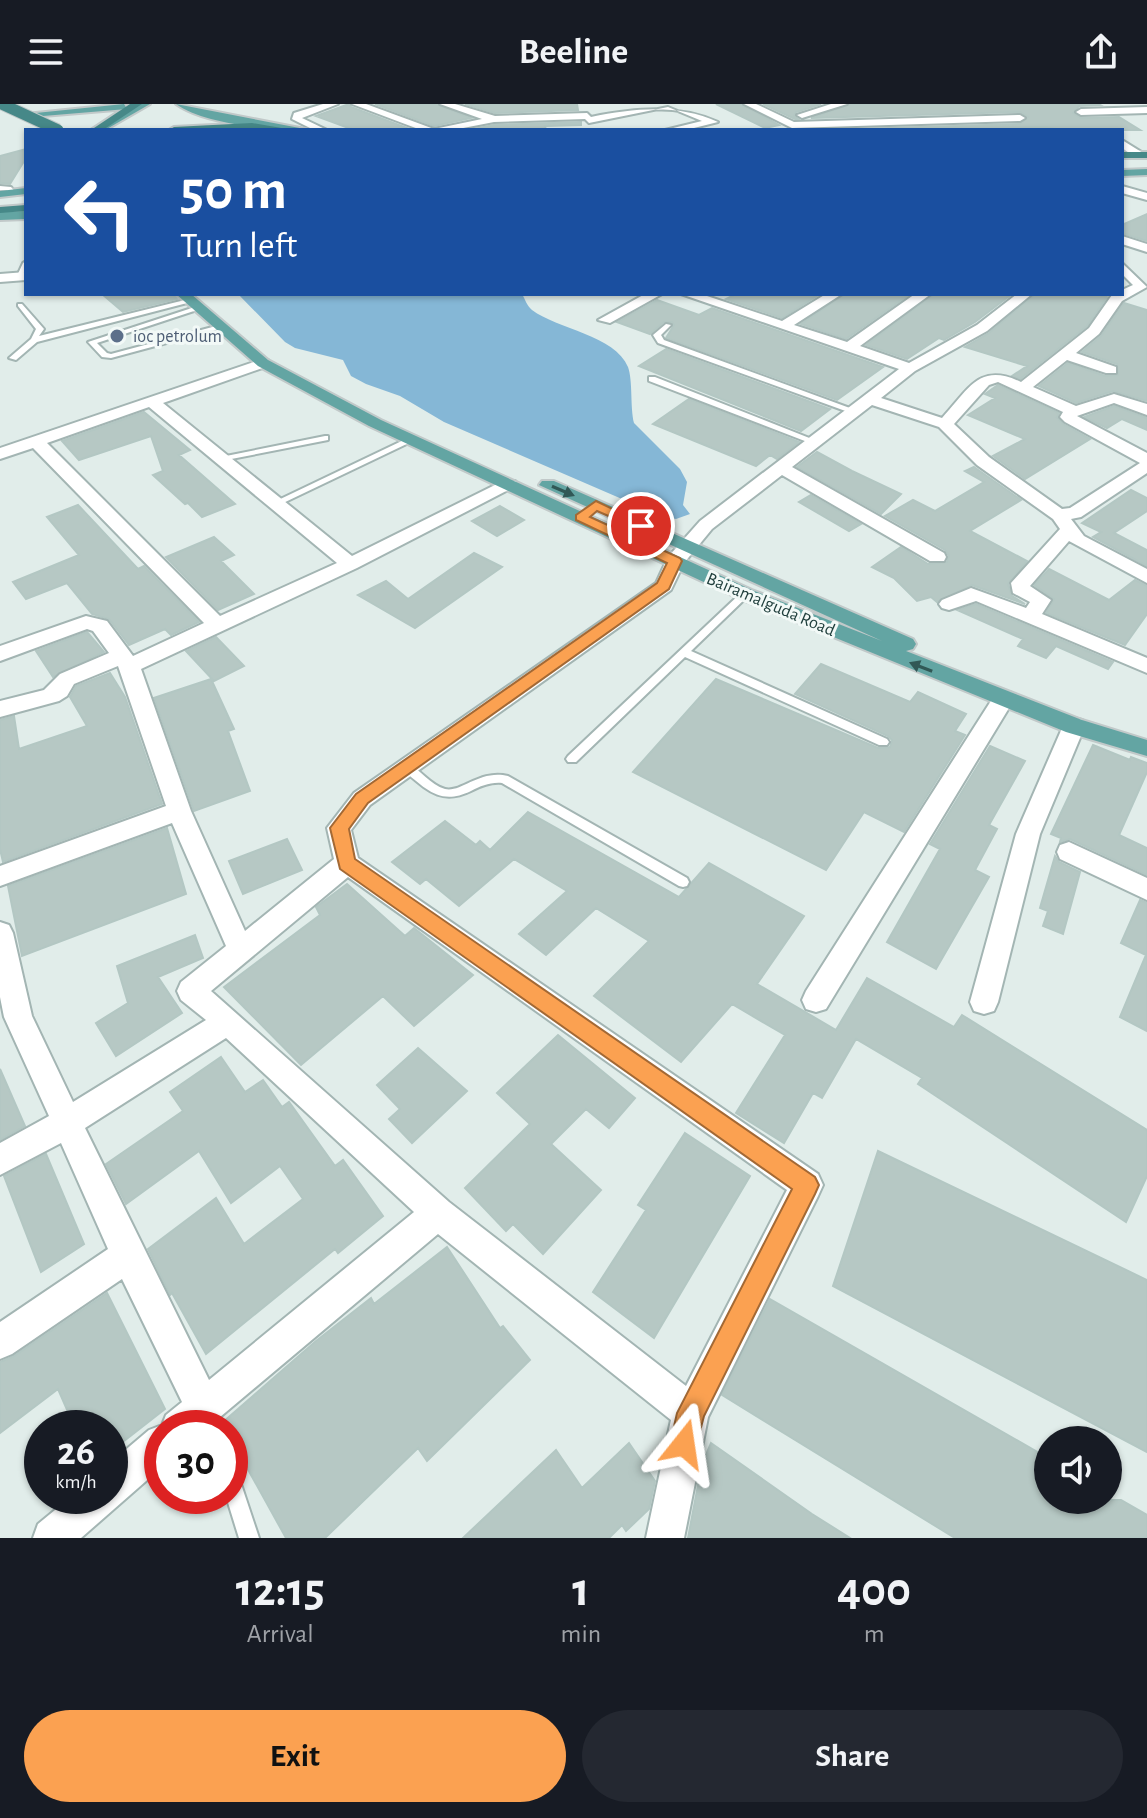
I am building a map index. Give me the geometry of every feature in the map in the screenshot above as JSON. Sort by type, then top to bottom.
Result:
[{"type":"highway","points":[[2,104],[54,128]]},
{"type":"highway","points":[[100,128],[137,104]]},
{"type":"highway","points":[[206,128],[264,128]]},
{"type":"highway","points":[[1124,161],[1145,159]]},
{"type":"highway","points":[[0,202],[24,200]]},
{"type":"highway","points":[[0,210],[24,208]]},
{"type":"main road","points":[[101,128],[145,104]]},
{"type":"main road","points":[[181,104],[203,114],[292,128]]},
{"type":"main road","points":[[31,114],[127,105]]},
{"type":"main road","points":[[85,128],[127,105]]},
{"type":"main road","points":[[1124,173],[1147,172]]},
{"type":"main road","points":[[0,216],[24,215]]},
{"type":"main road","name":"Bairamalguda Road","points":[[193,299],[263,363],[411,440],[509,485],[588,511]]},
{"type":"main road","name":"Bairamalguda Road","points":[[222,323],[326,389],[681,554],[1080,713],[1136,744]]},
{"type":"main road","name":"Bairamalguda Road","points":[[681,554],[745,594],[1074,726],[1136,744]]},
{"type":"street","points":[[317,128],[297,119],[297,115],[333,104]]},
{"type":"street","points":[[357,104],[424,128]]},
{"type":"street","points":[[445,104],[494,119],[590,122],[668,104],[713,122]]},
{"type":"street","points":[[448,128],[494,119],[542,104]]},
{"type":"street","points":[[579,104],[590,122]]},
{"type":"street","points":[[749,104],[792,125],[1024,121],[1004,104]]},
{"type":"street","points":[[784,119],[842,104]]},
{"type":"street","points":[[1068,104],[1093,121]]},
{"type":"street","points":[[390,116],[416,108]]},
{"type":"street","points":[[1081,112],[1145,111]]},
{"type":"street","points":[[947,112],[956,120]]},
{"type":"street","points":[[741,117],[768,113]]},
{"type":"street","points":[[890,113],[898,121]]},
{"type":"street","points":[[681,128],[727,119]]},
{"type":"street","points":[[1124,144],[1145,159]]},
{"type":"street","points":[[1124,190],[1147,197]]},
{"type":"street","points":[[1124,241],[1147,248]]},
{"type":"street","points":[[1124,269],[1145,287],[1124,295]]},
{"type":"street","points":[[0,278],[22,276]]},
{"type":"street","points":[[605,320],[651,296]]},
{"type":"street","points":[[695,296],[910,368]]},
{"type":"street","points":[[725,305],[741,296]]},
{"type":"street","points":[[784,325],[832,296]]},
{"type":"street","points":[[848,348],[921,296]]},
{"type":"street","points":[[665,1538],[691,1413],[807,1185],[347,863],[339,828],[362,799],[664,586],[681,554],[706,525],[779,466],[910,368],[982,328],[1022,296]]},
{"type":"street","points":[[1024,387],[1068,355],[1094,331],[1117,298],[1122,296]]},
{"type":"street","points":[[1068,355],[1111,370]]},
{"type":"street","points":[[0,454],[263,363]]},
{"type":"street","points":[[945,424],[991,378],[1007,379],[1073,411],[1085,412],[1109,399],[1147,410]]},
{"type":"street","points":[[869,399],[945,424],[983,461],[1064,522],[1078,540],[1147,577]]},
{"type":"street","points":[[151,401],[350,564]]},
{"type":"street","points":[[1073,411],[1068,417],[1147,460]]},
{"type":"street","points":[[36,442],[216,624]]},
{"type":"street","points":[[779,466],[937,557]]},
{"type":"street","points":[[1030,617],[1041,600],[1020,589],[1021,583],[1064,522],[1147,466]]},
{"type":"street","points":[[0,709],[51,696],[67,679],[125,661],[216,624],[350,564],[509,485]]},
{"type":"street","points":[[949,604],[971,594],[1147,666]]},
{"type":"street","points":[[0,654],[86,622],[100,626],[125,661],[179,811],[240,948]]},
{"type":"street","points":[[816,1000],[1004,698]]},
{"type":"street","points":[[984,1002],[1028,834],[1074,726]]},
{"type":"street","points":[[0,876],[179,811]]},
{"type":"street","points":[[1069,852],[1147,890]]},
{"type":"street","points":[[347,863],[191,991],[228,1021],[438,1213],[691,1413]]},
{"type":"street","points":[[0,933],[18,1017],[128,1255],[193,1410]]},
{"type":"street","points":[[0,1160],[68,1122],[228,1021]]},
{"type":"street","points":[[211,1410],[438,1213]]},
{"type":"street","points":[[0,1342],[128,1255]]},
{"type":"street","points":[[128,1472],[144,1459]]},
{"type":"street","points":[[52,1538],[80,1514]]},
{"type":"lane","points":[[193,299],[159,320],[92,342],[105,355],[111,356],[222,323]]},
{"type":"lane","points":[[34,340],[193,299]]},
{"type":"lane","points":[[13,358],[34,340],[40,329],[20,305]]},
{"type":"lane","points":[[159,320],[178,338]]},
{"type":"lane","points":[[668,325],[657,335],[661,341],[854,411]]},
{"type":"lane","points":[[652,379],[813,441]]},
{"type":"lane","points":[[221,459],[325,438]]},
{"type":"lane","points":[[276,503],[411,440]]},
{"type":"lane","points":[[572,759],[745,594]]},
{"type":"lane","points":[[684,652],[883,742]]},
{"type":"lane","points":[[407,767],[442,793],[454,794],[490,776],[504,779],[683,882]]},
{"type":"lane","points":[[241,1514],[249,1538]]},
{"type":"water","points":[[240,296],[523,296],[532,310],[543,317],[599,340],[621,356],[630,373],[634,423],[680,469],[687,482],[683,505],[690,514],[676,519],[659,515],[444,422],[400,396],[366,384],[351,376],[343,360],[295,348],[285,342]]},
{"type":"building","points":[[349,104],[407,128],[349,128],[316,116]]},
{"type":"building","points":[[375,104],[437,104],[471,118],[434,126]]},
{"type":"building","points":[[465,104],[577,104],[578,110],[495,113]]},
{"type":"building","points":[[716,104],[741,104],[779,125],[765,128]]},
{"type":"building","points":[[763,104],[821,104],[796,112],[794,116],[798,119],[795,119]]},
{"type":"building","points":[[850,104],[1098,104],[1079,106],[1073,113],[1081,118],[1119,117],[1140,130],[890,128],[1020,124],[1028,117],[1020,112],[811,118]]},
{"type":"building","points":[[581,122],[581,125],[546,128],[479,128]]},
{"type":"building","points":[[24,150],[24,161],[10,184],[0,183],[0,156]]},
{"type":"building","points":[[1147,214],[1147,241],[1124,234],[1124,224]]},
{"type":"building","points":[[104,296],[175,296],[177,299],[123,312]]},
{"type":"building","points":[[732,296],[817,296],[782,318],[726,299]]},
{"type":"building","points":[[842,296],[907,296],[846,339],[801,324]]},
{"type":"building","points":[[931,296],[1009,296],[975,322],[944,340],[939,338],[907,359],[866,345]]},
{"type":"building","points":[[1033,296],[1107,297],[1087,326],[1020,379],[1012,376],[1027,366],[965,347],[989,333]]},
{"type":"building","points":[[657,300],[699,315],[712,308],[883,367],[837,400],[666,338],[674,325],[672,322],[664,322],[650,334],[617,322]]},
{"type":"building","points":[[1124,303],[1147,310],[1147,401],[1113,391],[1076,403],[1039,386],[1068,363],[1105,376],[1118,375],[1117,364],[1082,352],[1101,336]]},
{"type":"building","points":[[666,349],[830,409],[801,431],[639,366]]},
{"type":"building","points":[[998,385],[1059,413],[1057,417],[1063,424],[1090,439],[1025,479],[993,456],[1025,439],[968,415],[995,398],[985,394]]},
{"type":"building","points":[[689,399],[799,442],[777,459],[770,455],[756,466],[653,424]]},
{"type":"building","points":[[1114,406],[1147,418],[1147,430],[1122,419],[1107,428],[1084,417]]},
{"type":"building","points":[[144,412],[190,450],[179,455],[235,504],[202,517],[188,503],[185,504],[153,475],[163,471],[151,436],[79,460],[62,441]]},
{"type":"building","points":[[817,452],[901,494],[881,514],[797,467]]},
{"type":"building","points":[[974,467],[1021,500],[970,531],[1027,561],[1008,584],[1012,596],[1025,604],[972,585],[937,602],[931,597],[917,601],[894,578],[872,567],[901,547],[928,564],[947,562],[949,556],[945,550],[885,516],[913,500],[935,511],[984,482],[965,471]]},
{"type":"building","points":[[1131,490],[1147,498],[1147,511],[1114,533],[1147,550],[1147,566],[1093,537],[1101,532],[1082,523]]},
{"type":"building","points":[[811,495],[861,524],[849,531],[799,502]]},
{"type":"building","points":[[78,505],[138,569],[144,566],[199,622],[171,635],[165,629],[129,645],[109,619],[92,614],[67,583],[26,599],[13,582],[79,555],[47,517]]},
{"type":"building","points":[[500,506],[524,520],[497,536],[472,521]]},
{"type":"building","points":[[214,537],[234,555],[221,561],[254,594],[218,610],[166,557]]},
{"type":"building","points":[[474,553],[502,567],[415,628],[358,595],[386,581],[408,599]]},
{"type":"building","points":[[1049,569],[1109,600],[1135,580],[1147,586],[1147,614],[1125,645],[1046,613],[1054,599],[1034,585]]},
{"type":"building","points":[[976,604],[1113,662],[1108,669],[1056,646],[1046,658],[1018,646],[1023,639],[957,610]]},
{"type":"building","points":[[87,632],[104,652],[53,677],[36,651]]},
{"type":"building","points":[[216,637],[244,666],[214,681],[186,651]]},
{"type":"building","points":[[821,664],[910,702],[918,692],[966,714],[955,731],[965,735],[904,832],[864,812],[826,870],[633,772],[716,679],[878,748],[890,747],[892,740],[888,736],[795,694]]},
{"type":"building","points":[[110,673],[125,697],[162,804],[3,862],[0,849],[0,720],[14,716],[19,749],[87,726],[70,697],[76,686]]},
{"type":"building","points":[[211,679],[234,729],[228,731],[250,791],[194,811],[154,698]]},
{"type":"building","points":[[1093,745],[1130,760],[1131,757],[1147,763],[1147,772],[1119,835],[1147,848],[1147,875],[1070,839],[1060,842],[1061,838],[1051,834]]},
{"type":"building","points":[[990,746],[1025,761],[989,825],[997,829],[975,870],[989,877],[936,969],[887,942],[940,849],[930,844]]},
{"type":"building","points":[[528,812],[679,897],[709,863],[804,916],[757,984],[836,1030],[867,978],[954,1027],[962,1015],[1147,1130],[1147,1176],[1126,1222],[918,1084],[922,1078],[856,1039],[822,1098],[813,1093],[784,1143],[736,1113],[785,1035],[732,1004],[681,1062],[594,996],[649,941],[596,908],[546,955],[519,934],[567,891],[514,859],[459,906],[426,879],[420,884],[392,862],[445,821],[476,845],[480,841],[490,850]]},
{"type":"building","points":[[167,828],[186,894],[22,956],[8,886]]},
{"type":"building","points":[[287,839],[302,870],[243,894],[229,861]]},
{"type":"building","points":[[1055,856],[1059,862],[1080,872],[1063,934],[1043,926],[1048,911],[1040,908]]},
{"type":"building","points":[[347,884],[405,936],[414,928],[473,975],[414,1026],[383,996],[301,1065],[224,987],[320,915],[316,907]]},
{"type":"building","points":[[1140,900],[1147,903],[1147,1031],[1120,1017],[1146,955],[1121,943]]},
{"type":"building","points":[[195,935],[203,958],[158,977],[182,1013],[116,1056],[96,1023],[128,1003],[117,966]]},
{"type":"building","points":[[558,1035],[635,1098],[609,1128],[586,1109],[551,1144],[601,1190],[543,1254],[513,1224],[506,1231],[465,1188],[530,1124],[497,1093]]},
{"type":"building","points":[[418,1048],[467,1091],[412,1143],[389,1119],[400,1109],[377,1085]]},
{"type":"building","points":[[221,1057],[245,1092],[263,1080],[282,1107],[289,1102],[335,1166],[343,1160],[383,1216],[338,1253],[335,1249],[206,1354],[172,1293],[170,1295],[148,1249],[216,1198],[244,1244],[303,1199],[280,1166],[231,1203],[199,1151],[126,1204],[106,1164],[183,1111],[170,1092]]},
{"type":"building","points":[[0,1069],[25,1126],[0,1140]]},
{"type":"building","points":[[685,1133],[750,1176],[654,1338],[593,1292],[646,1210],[638,1205]]},
{"type":"building","points":[[878,1151],[1147,1280],[1147,1452],[1122,1439],[1122,1426],[1098,1426],[833,1286]]},
{"type":"building","points":[[46,1154],[84,1244],[41,1272],[4,1176]]},
{"type":"building","points":[[447,1247],[500,1328],[503,1326],[530,1360],[427,1461],[418,1448],[325,1538],[286,1538],[248,1469],[248,1410],[237,1410],[371,1298],[374,1304]]},
{"type":"building","points":[[107,1293],[165,1409],[144,1410],[144,1425],[128,1438],[128,1410],[67,1410],[58,1389],[30,1410],[24,1410],[24,1415],[0,1433],[0,1362],[14,1356]]},
{"type":"building","points":[[770,1299],[1034,1450],[1034,1514],[1122,1514],[1122,1501],[1147,1515],[1147,1538],[955,1538],[722,1395]]},
{"type":"building","points":[[629,1443],[655,1481],[649,1509],[626,1531],[622,1525],[609,1538],[463,1538],[556,1450],[582,1488]]},
{"type":"building","points":[[711,1443],[850,1538],[688,1538],[702,1464]]},
{"type":"place","name":"ioc petrolum","points":[[117,336]]},
{"type":"route","points":[[641,526],[596,505],[581,517],[675,561],[664,586],[362,799],[339,828],[347,863],[807,1185],[691,1413],[684,1444]]}]
